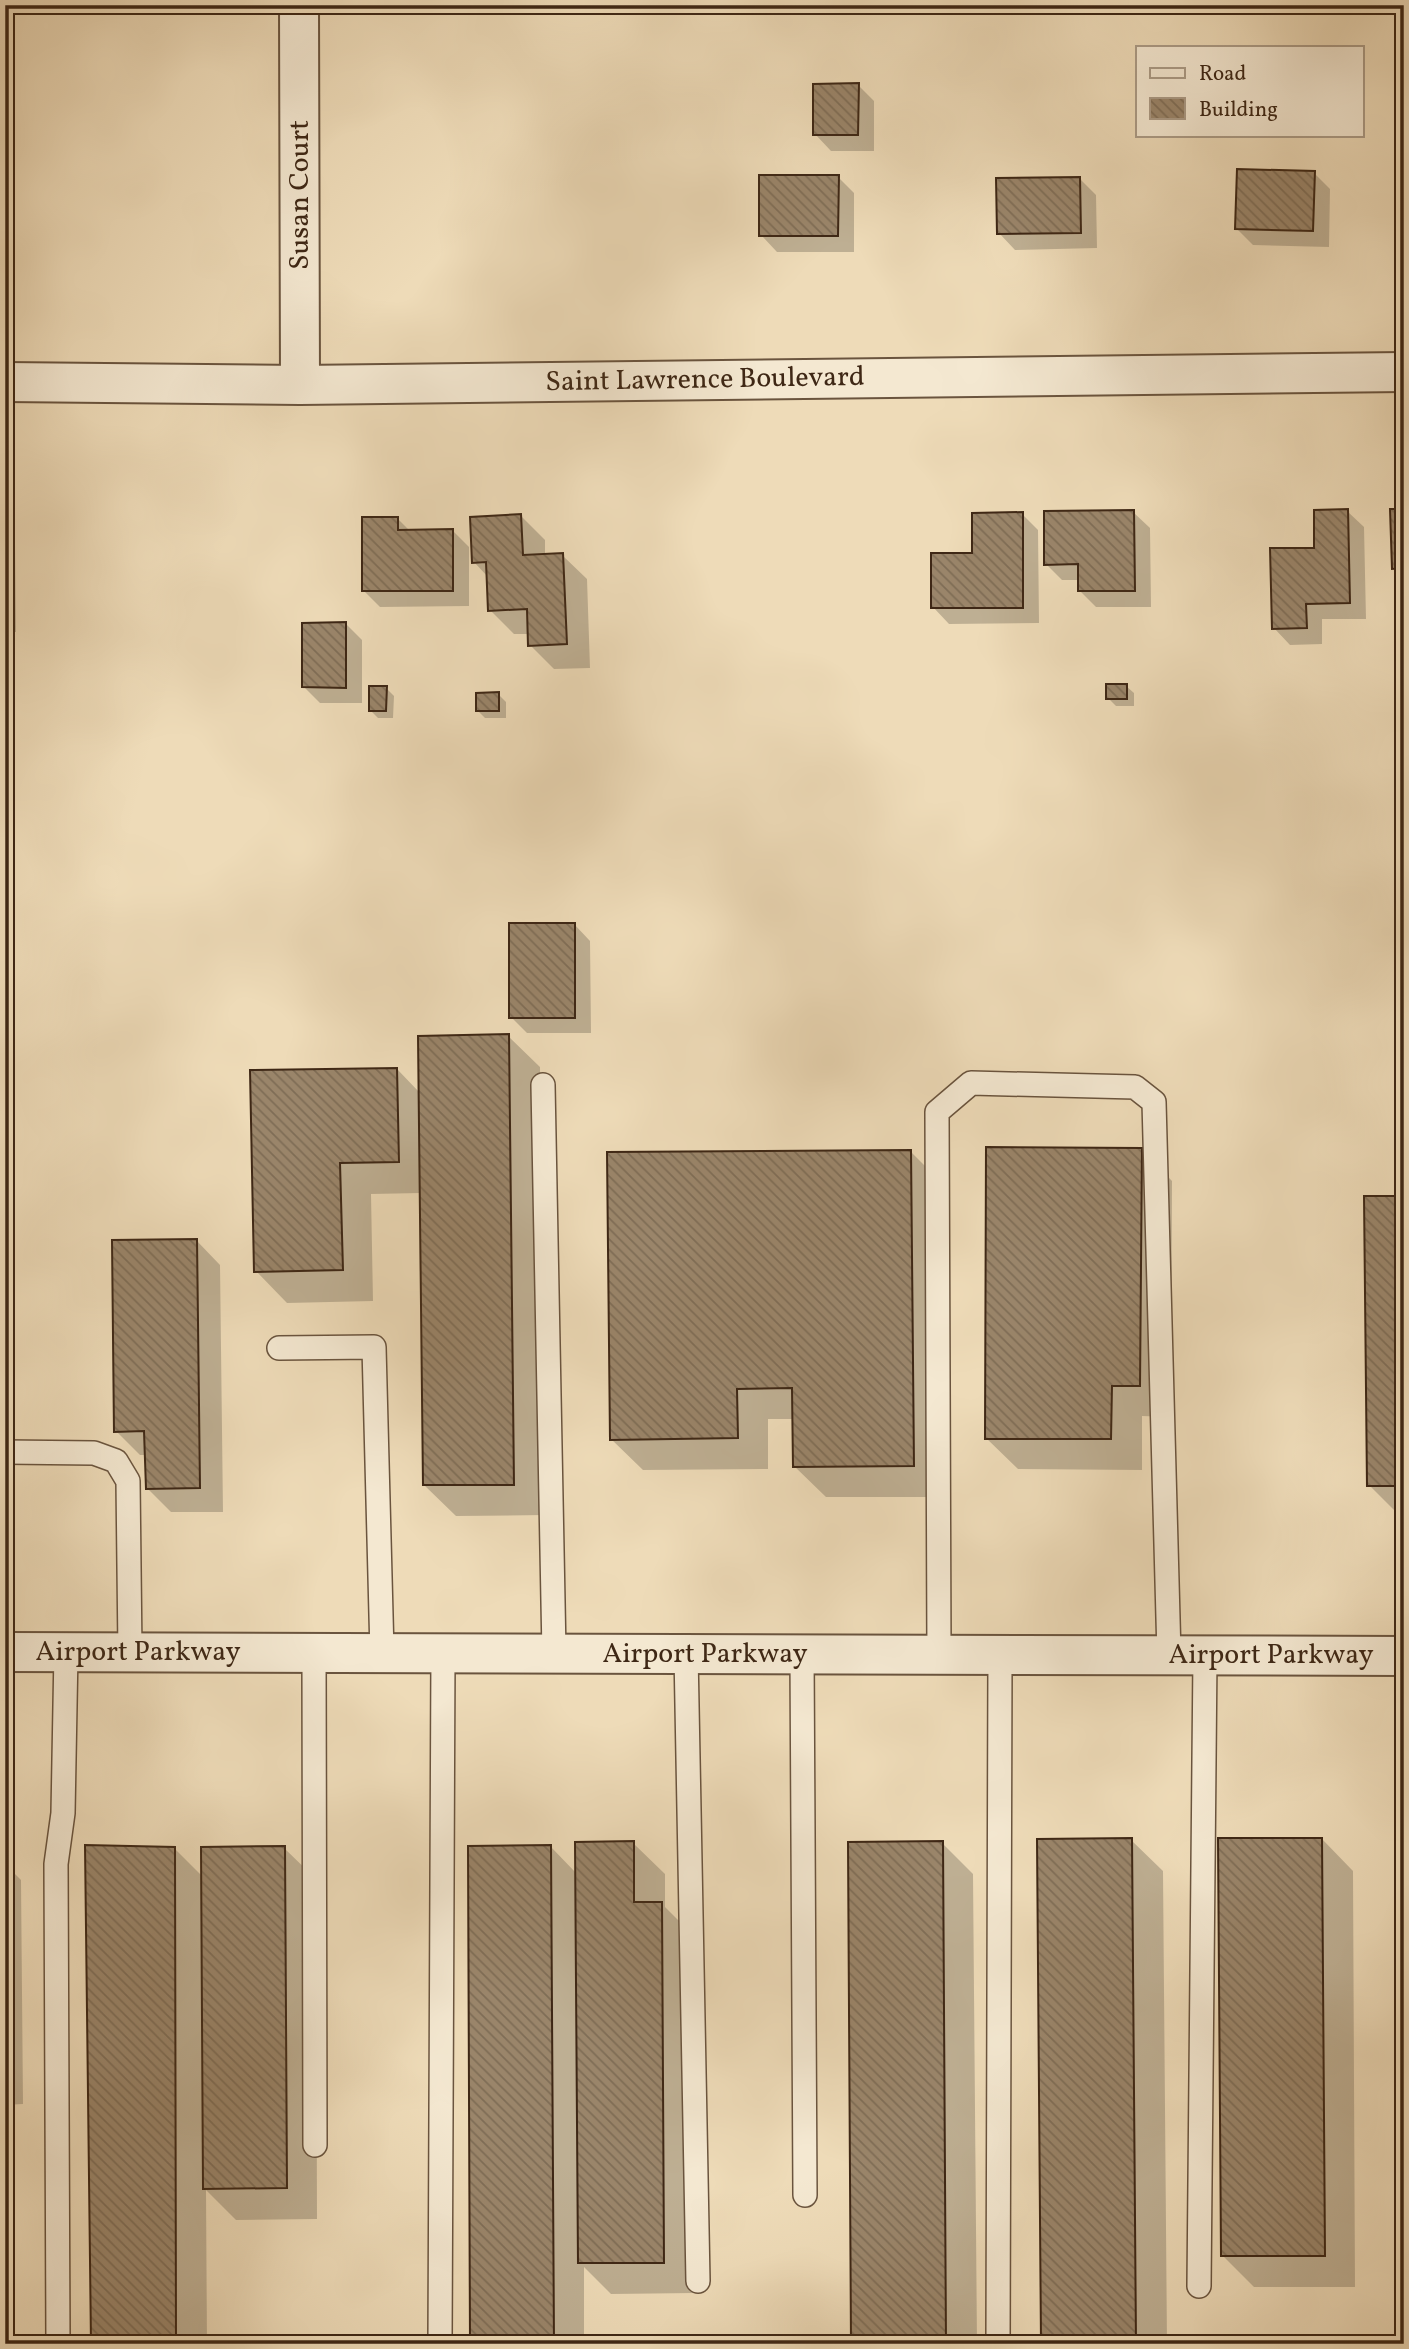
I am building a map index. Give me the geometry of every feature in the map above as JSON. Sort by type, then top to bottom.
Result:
[{"type":"street","name":"Susan Court","points":[[299,5],[300,385]]},
{"type":"street","name":"Saint Lawrence Boulevard","points":[[5,382],[300,385],[1404,372]]},
{"type":"street","name":"Airport Parkway","points":[[5,1652],[1404,1656]]},
{"type":"lane","points":[[939,1654],[937,1112],[971,1083],[1135,1087],[1154,1102],[1187,1655],[1199,2286]]},
{"type":"lane","points":[[543,1085],[554,1653]]},
{"type":"lane","points":[[279,1348],[374,1347],[382,1653]]},
{"type":"lane","points":[[5,1452],[94,1453],[116,1461],[128,1481],[130,1652]]},
{"type":"lane","points":[[58,2344],[56,1864],[63,1813],[66,1651]]},
{"type":"lane","points":[[314,1653],[315,2145]]},
{"type":"lane","points":[[440,2344],[443,1653]]},
{"type":"lane","points":[[686,1653],[698,2281]]},
{"type":"lane","points":[[802,1654],[805,2195]]},
{"type":"lane","points":[[998,2344],[1000,1655]]},
{"type":"building","points":[[859,83],[858,135],[813,135],[813,84]]},
{"type":"building","points":[[1237,169],[1315,171],[1313,231],[1235,229]]},
{"type":"building","points":[[759,175],[839,175],[838,236],[759,236]]},
{"type":"building","points":[[1080,177],[1081,233],[997,234],[996,178]]},
{"type":"building","points":[[1348,509],[1350,603],[1306,604],[1307,628],[1272,629],[1270,548],[1314,548],[1314,510]]},
{"type":"building","points":[[1390,509],[1404,509],[1404,568],[1392,569]]},
{"type":"building","points":[[1134,510],[1135,591],[1078,591],[1078,564],[1044,565],[1044,511]]},
{"type":"building","points":[[1023,512],[1023,608],[931,608],[931,553],[972,553],[972,513]]},
{"type":"building","points":[[521,514],[523,555],[563,553],[567,644],[528,646],[527,609],[488,611],[486,562],[472,563],[470,517]]},
{"type":"building","points":[[362,517],[398,517],[398,530],[453,529],[453,591],[362,591]]},
{"type":"building","points":[[346,622],[346,688],[302,687],[302,623]]},
{"type":"building","points":[[1106,684],[1127,684],[1127,699],[1106,699]]},
{"type":"building","points":[[369,686],[387,686],[386,711],[369,711]]},
{"type":"building","points":[[499,692],[499,711],[476,711],[476,693]]},
{"type":"building","points":[[509,923],[575,923],[575,1018],[509,1018]]},
{"type":"building","points":[[509,1034],[514,1485],[423,1485],[418,1036]]},
{"type":"building","points":[[397,1068],[399,1162],[340,1163],[343,1270],[254,1272],[250,1070]]},
{"type":"building","points":[[986,1147],[1142,1148],[1140,1386],[1112,1386],[1111,1439],[985,1439]]},
{"type":"building","points":[[911,1150],[914,1466],[793,1467],[792,1388],[737,1389],[738,1438],[610,1440],[607,1152]]},
{"type":"building","points":[[1364,1196],[1404,1196],[1404,1486],[1367,1486]]},
{"type":"building","points":[[197,1239],[200,1488],[146,1489],[144,1431],[114,1432],[112,1240]]},
{"type":"building","points":[[1132,1838],[1136,2344],[1041,2344],[1037,1839]]},
{"type":"building","points":[[1218,1838],[1322,1838],[1325,2256],[1221,2256]]},
{"type":"building","points":[[634,1841],[634,1902],[662,1902],[664,2263],[578,2263],[575,1842]]},
{"type":"building","points":[[943,1841],[946,2344],[851,2344],[848,1842]]},
{"type":"building","points":[[85,1845],[175,1847],[176,2344],[91,2344]]},
{"type":"building","points":[[551,1845],[554,2344],[470,2344],[468,1846]]},
{"type":"building","points":[[285,1846],[287,2188],[203,2189],[201,1847]]}]
